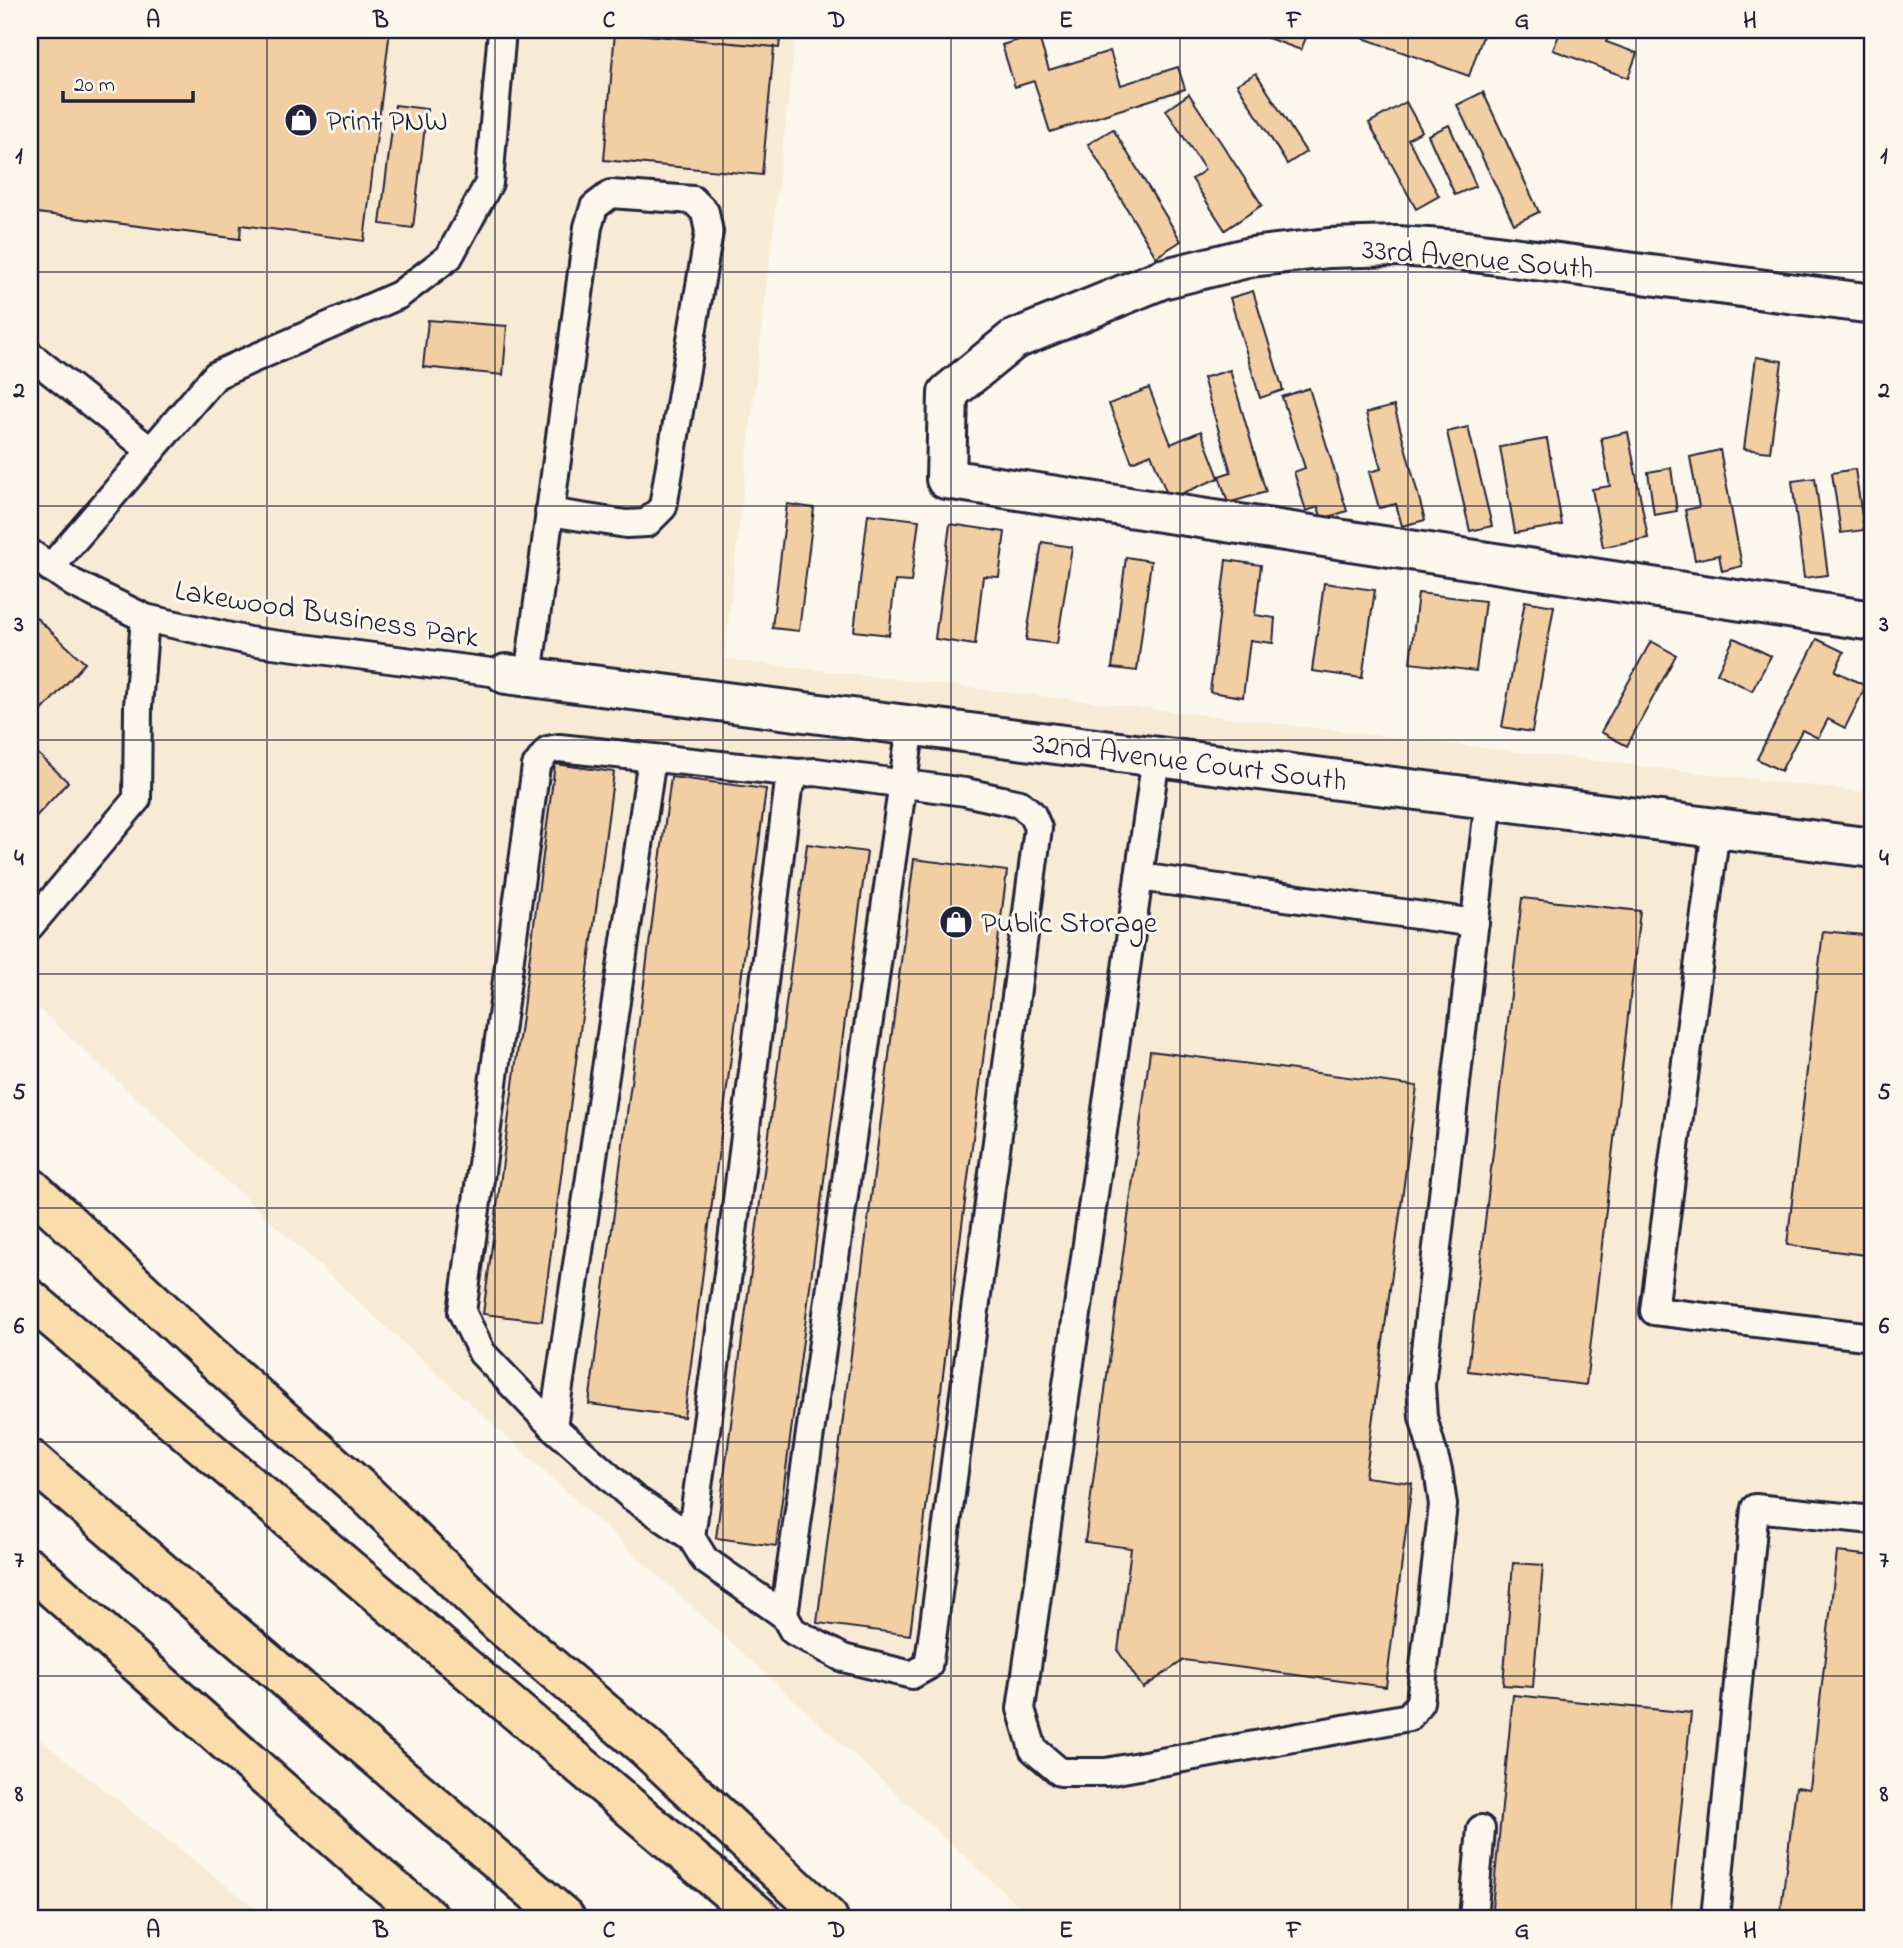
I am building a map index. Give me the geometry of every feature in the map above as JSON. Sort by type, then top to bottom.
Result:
[{"type":"highway","points":[[30,1187],[211,1356],[366,1494],[500,1624],[645,1747],[828,1918]]},
{"type":"highway","points":[[30,1299],[761,1918]]},
{"type":"highway","points":[[30,1459],[565,1918]]},
{"type":"highway","points":[[30,1568],[380,1878],[429,1918]]},
{"type":"street","name":"33rd Avenue South","points":[[1873,304],[1447,249],[1352,246],[1251,257],[1162,279],[1013,340],[948,393],[946,479],[1873,621]]},
{"type":"street","name":"32nd Avenue Court South","points":[[517,676],[1873,848]]},
{"type":"lane","points":[[40,561],[151,451],[216,375],[399,295],[449,257],[489,183],[502,30]]},
{"type":"lane","points":[[517,676],[549,512],[588,227],[594,207],[611,194],[693,200],[705,212],[709,232],[663,507],[647,523],[626,524],[549,512]]},
{"type":"lane","points":[[30,355],[151,451]]},
{"type":"lane","name":"Lakewood Business Park","points":[[40,561],[84,589],[145,618],[249,641],[517,676]]},
{"type":"lane","points":[[30,926],[137,799],[138,706],[145,618]]},
{"type":"lane","points":[[784,1615],[911,726]]},
{"type":"lane","points":[[559,748],[798,773],[816,772],[903,785],[965,792],[1020,804],[1032,814],[1038,828],[928,1666],[912,1675],[843,1658],[793,1631],[784,1615],[705,1560],[691,1537],[632,1497],[553,1427],[482,1353],[462,1312],[536,766],[548,750],[559,748]]},
{"type":"lane","points":[[1156,757],[1021,1709],[1033,1749],[1060,1772],[1106,1772],[1409,1717],[1420,1702],[1443,1505],[1438,1470],[1423,1417],[1420,1385],[1489,799]]},
{"type":"lane","points":[[553,1427],[652,758]]},
{"type":"lane","points":[[691,1537],[728,1273],[788,789],[798,773]]},
{"type":"lane","points":[[1716,828],[1654,1311],[1873,1337]]},
{"type":"lane","points":[[1139,877],[1475,923]]},
{"type":"lane","points":[[1715,1918],[1755,1508],[1873,1520]]},
{"type":"lane","points":[[1473,1918],[1481,1829]]},
{"type":"shaded area","points":[[30,30],[796,30],[724,659],[1873,793],[1873,1918],[1032,1918],[30,1001]]},
{"type":"shaded area","points":[[30,1732],[268,1918],[30,1918]]},
{"type":"building","points":[[30,30],[390,30],[364,241],[241,225],[240,239],[30,212]]},
{"type":"building","points":[[648,30],[781,30],[779,48],[648,35]]},
{"type":"building","points":[[1246,30],[1309,30],[1301,50]]},
{"type":"building","points":[[1363,30],[1485,30],[1469,76],[1360,37]]},
{"type":"building","points":[[1561,30],[1596,30],[1609,35],[1606,42],[1637,53],[1628,78],[1553,50]]},
{"type":"building","points":[[615,32],[774,47],[762,175],[604,160]]},
{"type":"building","points":[[1038,34],[1049,70],[1110,51],[1121,85],[1178,67],[1185,89],[1050,132],[1034,81],[1015,87],[1002,45]]},
{"type":"building","points":[[1256,73],[1306,152],[1287,164],[1237,84]]},
{"type":"building","points":[[1483,92],[1539,212],[1514,224],[1457,105]]},
{"type":"building","points":[[1189,94],[1262,205],[1225,230],[1192,179],[1205,170],[1166,110]]},
{"type":"building","points":[[1406,102],[1422,131],[1408,139],[1439,196],[1416,209],[1369,123]]},
{"type":"building","points":[[395,105],[427,109],[413,228],[380,224]]},
{"type":"building","points":[[1449,125],[1476,186],[1455,195],[1428,135]]},
{"type":"building","points":[[1113,129],[1181,241],[1156,257],[1088,144]]},
{"type":"building","points":[[1253,291],[1283,390],[1260,398],[1230,298]]},
{"type":"building","points":[[428,320],[507,326],[503,375],[423,367]]},
{"type":"building","points":[[1756,357],[1782,361],[1770,452],[1744,449]]},
{"type":"building","points":[[1230,370],[1266,492],[1228,503],[1219,476],[1231,472],[1203,378]]},
{"type":"building","points":[[1149,388],[1171,444],[1201,431],[1219,478],[1169,499],[1151,454],[1132,462],[1109,404]]},
{"type":"building","points":[[1309,388],[1347,511],[1322,519],[1318,507],[1306,511],[1294,472],[1305,468],[1282,397]]},
{"type":"building","points":[[1394,406],[1425,520],[1402,526],[1396,504],[1379,508],[1369,472],[1381,469],[1366,413]]},
{"type":"building","points":[[1468,427],[1492,526],[1470,531],[1447,432]]},
{"type":"building","points":[[1628,432],[1648,538],[1603,547],[1592,489],[1610,486],[1601,438]]},
{"type":"building","points":[[1547,439],[1562,525],[1515,533],[1500,447]]},
{"type":"building","points":[[1720,450],[1742,566],[1722,571],[1719,555],[1695,560],[1685,510],[1699,507],[1690,457]]},
{"type":"building","points":[[1671,468],[1677,511],[1654,515],[1648,472]]},
{"type":"building","points":[[1855,469],[1864,530],[1841,533],[1832,473]]},
{"type":"building","points":[[1815,478],[1828,575],[1804,578],[1792,481]]},
{"type":"building","points":[[787,504],[814,508],[799,631],[772,628]]},
{"type":"building","points":[[868,514],[919,520],[911,582],[895,581],[889,635],[854,631]]},
{"type":"building","points":[[950,524],[1005,532],[999,577],[983,576],[975,645],[935,639]]},
{"type":"building","points":[[1042,542],[1072,547],[1057,644],[1026,640]]},
{"type":"building","points":[[1126,557],[1151,561],[1137,671],[1112,668]]},
{"type":"building","points":[[1226,560],[1261,565],[1255,615],[1275,618],[1273,643],[1250,640],[1243,697],[1210,692]]},
{"type":"building","points":[[1324,583],[1375,590],[1362,678],[1312,671]]},
{"type":"building","points":[[1418,593],[1485,601],[1476,671],[1410,663]]},
{"type":"building","points":[[1525,601],[1554,606],[1532,732],[1502,727]]},
{"type":"building","points":[[30,612],[85,663],[30,724]]},
{"type":"building","points":[[1734,638],[1771,656],[1752,691],[1717,673]]},
{"type":"building","points":[[1817,639],[1844,652],[1835,671],[1866,686],[1845,728],[1828,719],[1818,738],[1802,730],[1781,771],[1757,759]]},
{"type":"building","points":[[1651,641],[1676,655],[1627,746],[1601,732]]},
{"type":"building","points":[[30,746],[68,782],[30,823]]},
{"type":"building","points":[[555,764],[614,772],[542,1321],[483,1314]]},
{"type":"building","points":[[671,777],[766,789],[684,1417],[589,1404]]},
{"type":"building","points":[[807,844],[867,852],[776,1546],[716,1538]]},
{"type":"building","points":[[914,859],[1007,871],[910,1635],[817,1623]]},
{"type":"building","points":[[1522,898],[1640,911],[1586,1385],[1468,1371]]},
{"type":"building","points":[[1823,931],[1873,936],[1873,1256],[1787,1245]]},
{"type":"building","points":[[1150,1051],[1417,1086],[1365,1477],[1412,1483],[1386,1687],[1184,1660],[1143,1688],[1118,1651],[1131,1548],[1085,1542]]},
{"type":"building","points":[[1837,1552],[1873,1556],[1873,1918],[1780,1918],[1796,1787],[1810,1789]]},
{"type":"building","points":[[1513,1563],[1543,1565],[1533,1687],[1503,1685]]},
{"type":"building","points":[[1513,1695],[1691,1713],[1670,1918],[1491,1918]]},
{"type":"place","name":"Print PNW","points":[[301,120]]},
{"type":"place","name":"Public Storage","points":[[956,922]]}]
